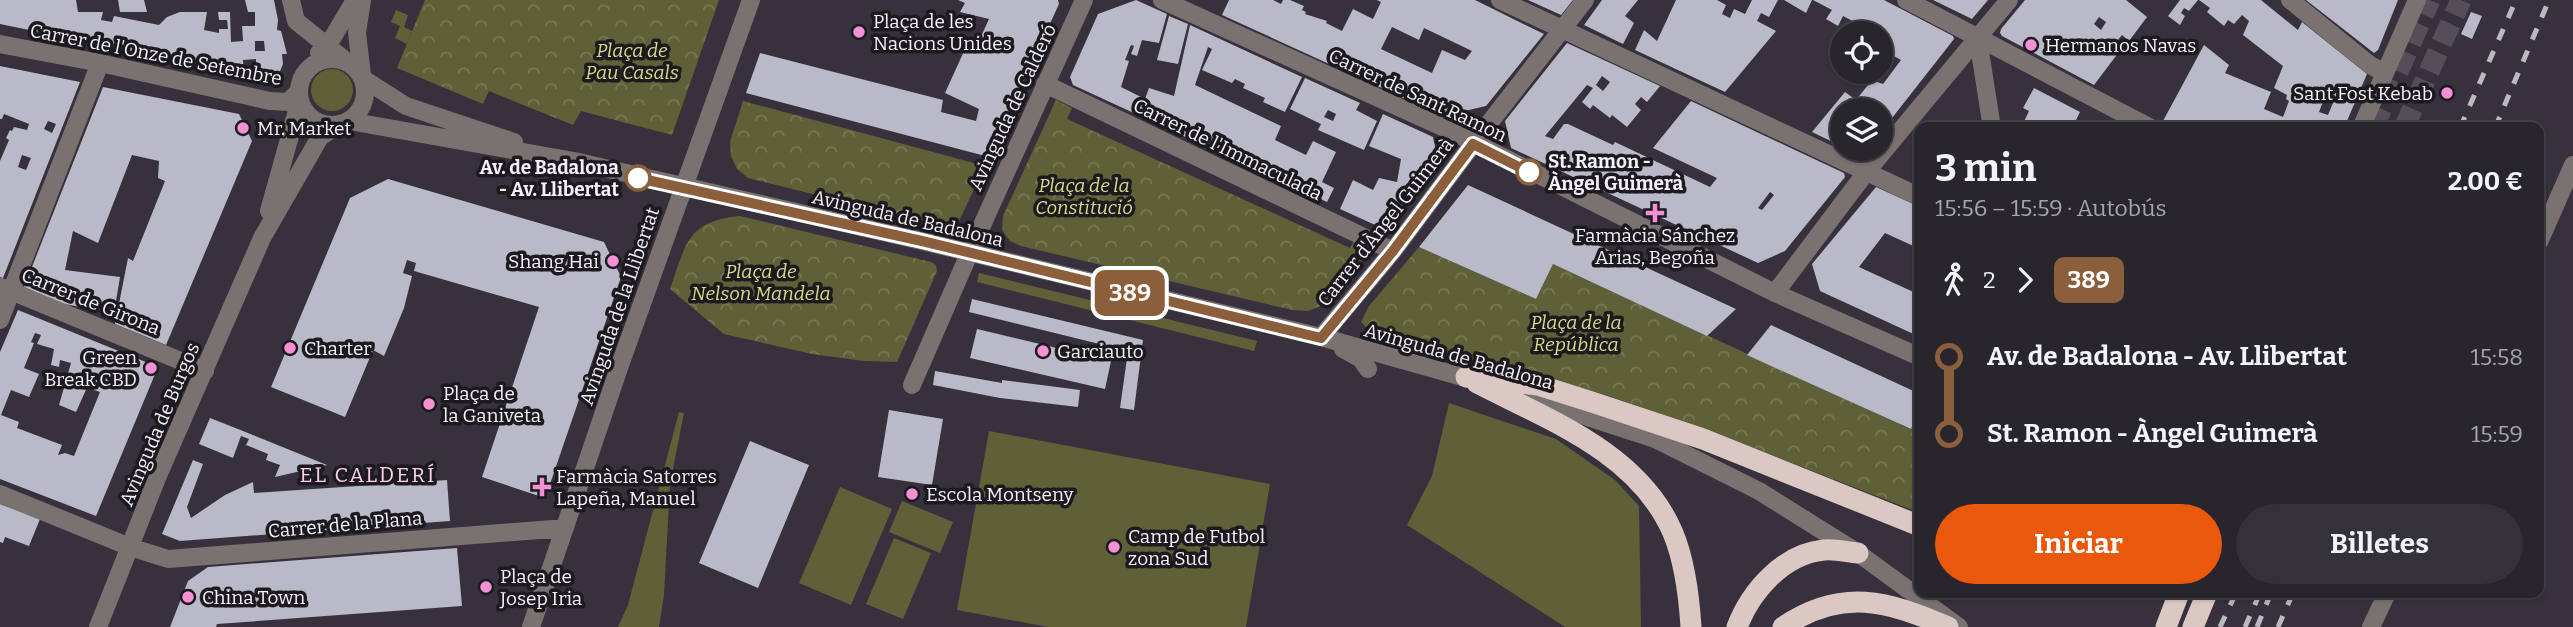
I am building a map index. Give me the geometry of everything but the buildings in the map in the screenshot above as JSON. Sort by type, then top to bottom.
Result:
[{"type":"highway","points":[[1466,377],[1538,385],[1598,404],[1703,439],[1914,524]]},
{"type":"highway","points":[[1466,377],[1592,443],[1625,467],[1644,486],[1673,533],[1687,585],[1691,627]]},
{"type":"highway","points":[[1737,627],[1751,600],[1764,584],[1793,560],[1808,553],[1826,550],[1857,553]]},
{"type":"highway","points":[[2166,627],[2177,598]]},
{"type":"highway","points":[[2193,627],[2205,598]]},
{"type":"highway","points":[[1783,627],[1818,608],[1854,601],[1879,602],[1903,608],[1948,627]]},
{"type":"street","points":[[291,0],[296,21],[362,77]]},
{"type":"street","points":[[355,0],[327,45],[306,70],[299,95],[304,110],[319,122],[344,123],[361,110],[366,100],[357,33],[362,0]]},
{"type":"street","name":"Avinguda de la Llibertat","points":[[531,627],[751,0]]},
{"type":"street","name":"Avinguda de Calderó","points":[[912,385],[1084,0]]},
{"type":"street","name":"Carrer de Sant Ramon","points":[[1163,0],[1447,129],[1774,293],[1914,354]]},
{"type":"street","points":[[1500,0],[1914,194]]},
{"type":"street","name":"Carrer d'Àngel Guimerà","points":[[1321,338],[1393,251],[1561,29],[1586,0]]},
{"type":"street","points":[[1906,0],[2139,122]]},
{"type":"street","points":[[1774,293],[1867,171],[2009,0]]},
{"type":"street","points":[[2290,0],[2370,65],[2385,74]]},
{"type":"street","points":[[2364,122],[2417,0]]},
{"type":"street","points":[[1978,39],[1991,122]]},
{"type":"street","name":"Carrer de l'Onze de Setembre","points":[[0,44],[270,100],[288,102],[299,95]]},
{"type":"street","points":[[306,70],[324,59],[346,61]]},
{"type":"street","points":[[0,320],[6,289],[100,63]]},
{"type":"street","name":"Avinguda de Badalona","points":[[362,77],[406,106],[574,162]]},
{"type":"street","name":"Carrer de l'Immaculada","points":[[1045,84],[1393,251]]},
{"type":"street","name":"Avinguda de Burgos","points":[[262,239],[299,95]]},
{"type":"street","name":"Avinguda de Badalona","points":[[344,123],[574,162],[922,241],[1321,338],[1466,377],[1655,439],[1759,491],[1857,553],[1914,594]]},
{"type":"street","name":"Avinguda de Burgos","points":[[98,627],[157,478],[262,239],[320,136],[344,123]]},
{"type":"street","points":[[2544,231],[2573,165]]},
{"type":"street","name":"Carrer de Girona","points":[[6,289],[205,371]]},
{"type":"street","points":[[1321,338],[1361,359],[1368,369]]},
{"type":"street","name":"Carrer de la Plana","points":[[0,494],[130,547],[168,559],[565,528]]},
{"type":"street","name":"Avinguda de Badalona","points":[[1919,598],[1959,627]]},
{"type":"street","points":[[2371,627],[2385,598]]},
{"type":"green space","name":"Plaça de Pau Casals","points":[[425,0],[719,0],[672,135],[581,111],[573,125],[489,91],[483,104],[397,68]]},
{"type":"green space","points":[[396,10],[408,15],[404,27],[412,31],[407,44],[395,38],[400,26],[391,22]]},
{"type":"green space","points":[[332,69],[347,75],[353,90],[347,105],[332,111],[317,105],[311,90],[317,75]]},
{"type":"green space","name":"Plaça de la Constitució","points":[[1056,100],[1072,108],[1067,119],[1350,248],[1354,242],[1371,249],[1328,303],[1308,311],[1292,310],[1021,246],[1010,241],[1002,230],[1003,216]]},
{"type":"green space","name":"Plaça de la Constitució","points":[[743,101],[985,166],[959,221],[943,226],[748,178],[737,169],[731,156],[730,142]]},
{"type":"green space","name":"Plaça de Nelson Mandela","points":[[740,216],[936,265],[937,271],[897,362],[812,354],[724,334],[670,289],[685,248],[698,230],[709,223]]},
{"type":"green space","name":"Plaça de la República","points":[[1419,247],[1536,299],[1553,264],[1910,429],[1914,421],[1914,511],[1718,434],[1606,395],[1373,334],[1361,322],[1369,306]]},
{"type":"green space","points":[[979,273],[1257,341],[1254,351],[977,282]]},
{"type":"green space","points":[[1449,403],[1556,439],[1615,480],[1639,506],[1641,627],[1565,627],[1407,525],[1432,476]]},
{"type":"green space","points":[[679,412],[684,413],[670,484],[664,595],[659,627],[618,627],[628,605]]},
{"type":"green space","name":"Camp de Futbol zona Sud","points":[[989,431],[1270,484],[1246,627],[1048,627],[957,610]]},
{"type":"green space","points":[[840,487],[892,509],[851,605],[799,583]]},
{"type":"green space","points":[[902,501],[953,522],[940,553],[889,532]]},
{"type":"green space","points":[[894,538],[931,553],[903,619],[866,604]]},
{"type":"tunnel","points":[[2376,122],[2430,0]]},
{"type":"tunnel","points":[[2407,122],[2461,0]]},
{"type":"railway","points":[[2463,122],[2516,0]]},
{"type":"railway","points":[[2498,122],[2549,0]]},
{"type":"railway","points":[[2220,627],[2234,598]]},
{"type":"railway","points":[[2245,627],[2258,598]]},
{"type":"railway","points":[[2257,627],[2269,598]]},
{"type":"railway","points":[[2278,627],[2291,598]]},
{"type":"bus line","name":"389","points":[[638,178],[922,241],[1321,338],[1393,251],[1473,144],[1529,172]]},
{"type":"place","name":"Plaça de les Nacions Unides","points":[[859,32]]},
{"type":"place","name":"Hermanos Navas","points":[[2031,45]]},
{"type":"place","name":"Sant Fost Kebab","points":[[2447,93]]},
{"type":"place","name":"Mr. Market","points":[[243,128]]},
{"type":"place","name":"St. Ramon - Àngel Guimerà","points":[[1529,172]]},
{"type":"place","name":"Av. de Badalona - Av. Llibertat","points":[[638,178]]},
{"type":"place","name":"Farmàcia Sánchez Arias, Begoña","points":[[1655,213]]},
{"type":"place","name":"Shang Hai","points":[[613,261]]},
{"type":"place","name":"Charter","points":[[290,348]]},
{"type":"place","name":"Garciauto","points":[[1043,351]]},
{"type":"place","name":"Green Break CBD","points":[[151,368]]},
{"type":"place","name":"Plaça de la Ganiveta","points":[[429,404]]},
{"type":"place","name":"Farmàcia Satorres Lapeña, Manuel","points":[[542,487]]},
{"type":"place","name":"Escola Montseny","points":[[912,494]]},
{"type":"place","name":"Camp de Futbol zona Sud","points":[[1114,547]]},
{"type":"place","name":"Plaça de Josep Iria","points":[[486,587]]},
{"type":"place","name":"China Town","points":[[188,597]]},
{"type":"district","name":"EL CALDERÍ","points":[[368,475]]}]
